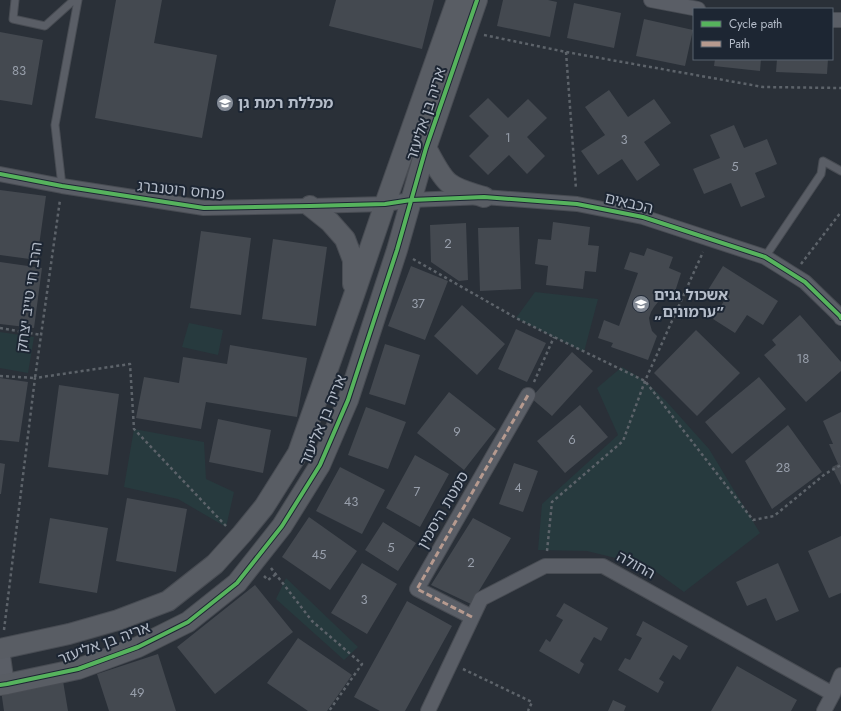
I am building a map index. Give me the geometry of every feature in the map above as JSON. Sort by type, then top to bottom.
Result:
[{"type":"street","name":"אריה בן אליעזר","points":[[1,649],[69,634],[118,620],[168,601],[215,564],[264,507],[298,453],[457,0]]},
{"type":"street","name":"אריה בן אליעזר","points":[[4,685],[78,669],[138,647],[188,622],[237,583],[282,526],[320,465],[348,400],[412,200],[426,148],[477,0]]},
{"type":"street","points":[[651,0],[693,8]]},
{"type":"street","points":[[426,148],[438,169],[448,182],[460,190],[484,197]]},
{"type":"street","name":"פנחס רוטנברג","points":[[0,174],[62,186],[204,208],[385,204]]},
{"type":"street","name":"הכבאים","points":[[385,204],[412,200],[484,197],[577,204],[643,216],[765,257],[804,282],[841,318]]},
{"type":"street","points":[[310,206],[330,222],[345,239],[353,260],[353,298]]},
{"type":"street","name":"סמטת היסמין","points":[[472,617],[417,589],[528,395]]},
{"type":"street","name":"החולה","points":[[428,711],[481,598],[545,566],[603,566],[833,694]]},
{"type":"street","points":[[1,649],[4,685]]},
{"type":"street","points":[[824,711],[841,675]]},
{"type":"lane","points":[[16,0],[12,19],[45,26],[74,0]]},
{"type":"lane","points":[[62,186],[55,125],[78,0]]},
{"type":"lane","points":[[765,257],[821,174],[823,161],[841,171]]},
{"type":"path","points":[[466,32],[566,52],[763,87],[841,88]]},
{"type":"path","points":[[566,52],[577,204]]},
{"type":"path","points":[[794,275],[841,212]]},
{"type":"path","points":[[545,566],[552,502],[623,441],[645,381],[709,238]]},
{"type":"path","points":[[396,250],[516,318],[645,381],[753,520],[774,516],[825,474],[841,465]]},
{"type":"path","points":[[0,328],[41,335]]},
{"type":"path","points":[[528,395],[554,337]]},
{"type":"path","points":[[0,376],[35,378],[130,364],[134,429],[226,527]]},
{"type":"path","points":[[270,568],[312,621],[362,664],[329,711]]},
{"type":"path","points":[[451,663],[532,702],[528,711]]},
{"type":"green space","points":[[535,292],[598,299],[584,352],[516,318]]},
{"type":"green space","points":[[189,323],[223,330],[218,355],[182,347]]},
{"type":"green space","points":[[0,332],[34,337],[28,373],[0,368]]},
{"type":"green space","points":[[622,367],[645,381],[666,401],[709,449],[760,533],[684,592],[648,566],[587,551],[538,550],[542,504],[618,435],[597,388]]},
{"type":"green space","points":[[134,429],[204,442],[206,479],[234,492],[226,527],[178,499],[124,487]]},
{"type":"green space","points":[[286,578],[358,647],[344,660],[276,599]]},
{"type":"building","points":[[116,0],[162,0],[154,43],[217,55],[202,138],[95,118]]},
{"type":"building","points":[[336,0],[434,0],[422,49],[329,26]]},
{"type":"building","points":[[503,0],[548,0],[557,2],[550,37],[497,26]]},
{"type":"building","points":[[574,3],[621,13],[614,48],[567,38]]},
{"type":"building","points":[[644,19],[693,30],[685,66],[636,56]]},
{"type":"building","points":[[0,32],[43,40],[32,105],[0,100]]},
{"type":"building","points":[[715,60],[761,60],[760,71],[714,66]]},
{"type":"building","points":[[777,60],[828,60],[827,74],[776,72]]},
{"type":"building","points":[[609,90],[628,117],[654,99],[671,123],[644,142],[660,165],[637,181],[622,159],[598,175],[581,151],[605,135],[585,107]]},
{"type":"building","points":[[488,98],[508,118],[528,99],[547,118],[527,137],[545,156],[527,174],[509,155],[488,175],[469,156],[489,136],[469,116]]},
{"type":"building","points":[[734,125],[744,148],[767,139],[777,164],[755,173],[765,197],[741,207],[731,183],[704,194],[693,169],[720,158],[710,135]]},
{"type":"building","points":[[0,190],[46,196],[37,260],[0,255]]},
{"type":"building","points":[[553,222],[590,227],[588,245],[599,246],[596,272],[585,271],[583,289],[546,285],[548,266],[535,264],[538,239],[551,240]]},
{"type":"building","points":[[466,223],[468,280],[459,281],[431,262],[430,225]]},
{"type":"building","points":[[519,227],[521,289],[480,291],[478,228]]},
{"type":"building","points":[[201,231],[251,238],[241,315],[190,308]]},
{"type":"building","points":[[273,239],[327,247],[316,326],[262,319]]},
{"type":"building","name":"אשכול גנים „ערמונים”","points":[[647,248],[673,257],[669,268],[681,273],[673,298],[666,298],[658,302],[651,312],[649,318],[650,324],[652,331],[657,336],[648,360],[611,347],[613,343],[598,338],[604,320],[619,326],[638,273],[624,269],[630,252],[644,256]]},
{"type":"building","points":[[0,262],[42,268],[34,328],[0,324]]},
{"type":"building","points":[[411,266],[448,281],[425,340],[388,326]]},
{"type":"building","points":[[723,266],[778,301],[763,325],[747,315],[735,333],[713,319],[724,301],[708,290]]},
{"type":"building","points":[[462,305],[505,344],[477,375],[434,336]]},
{"type":"building","points":[[800,315],[841,362],[841,371],[806,402],[764,355],[776,345],[772,340]]},
{"type":"building","points":[[516,329],[546,343],[527,382],[498,369]]},
{"type":"building","points":[[696,330],[740,373],[697,416],[654,373]]},
{"type":"building","points":[[385,344],[420,355],[405,405],[369,394]]},
{"type":"building","points":[[230,345],[307,358],[297,417],[206,402],[201,429],[136,418],[144,377],[179,383],[183,357],[227,364]]},
{"type":"building","points":[[572,352],[593,371],[552,416],[531,398]]},
{"type":"building","points":[[759,377],[786,409],[732,454],[705,422]]},
{"type":"building","points":[[0,378],[28,382],[19,442],[0,440]]},
{"type":"building","points":[[59,385],[119,394],[108,475],[48,467]]},
{"type":"building","points":[[449,392],[496,429],[464,470],[417,433]]},
{"type":"building","points":[[580,405],[608,437],[565,473],[537,441]]},
{"type":"building","points":[[366,407],[406,422],[388,469],[348,455]]},
{"type":"building","points":[[841,412],[841,485],[832,467],[838,464],[829,444],[833,444],[823,421]]},
{"type":"building","points":[[218,419],[271,430],[263,473],[209,462]]},
{"type":"building","points":[[788,425],[822,472],[772,509],[745,461]]},
{"type":"building","points":[[415,455],[449,474],[420,527],[386,508]]},
{"type":"building","points":[[0,463],[5,464],[1,494],[0,494]]},
{"type":"building","points":[[514,463],[538,471],[523,512],[499,504]]},
{"type":"building","points":[[340,467],[385,490],[362,534],[316,511]]},
{"type":"building","points":[[127,498],[187,509],[176,572],[116,561]]},
{"type":"building","points":[[309,517],[357,551],[330,590],[282,557]]},
{"type":"building","points":[[50,518],[108,528],[97,593],[39,583]]},
{"type":"building","points":[[473,518],[511,538],[471,604],[431,585]]},
{"type":"building","points":[[383,522],[416,543],[398,571],[365,550]]},
{"type":"building","points":[[841,536],[841,593],[829,598],[808,551]]},
{"type":"building","points":[[362,563],[397,584],[367,634],[331,613]]},
{"type":"building","points":[[778,563],[799,611],[776,621],[766,598],[747,606],[736,582]]},
{"type":"building","points":[[255,585],[293,632],[215,694],[177,647]]},
{"type":"building","points":[[407,601],[452,626],[405,711],[380,711],[354,697]]},
{"type":"building","points":[[564,603],[608,628],[601,641],[594,637],[580,661],[584,664],[579,674],[539,651],[546,639],[550,642],[563,620],[556,616]]},
{"type":"building","points":[[643,621],[688,646],[680,660],[673,655],[659,679],[664,682],[658,693],[618,670],[625,658],[630,660],[642,638],[636,635]]},
{"type":"building","points":[[298,638],[352,675],[327,711],[308,711],[267,683]]},
{"type":"building","points":[[158,654],[176,711],[109,711],[97,674]]},
{"type":"building","points":[[737,666],[797,700],[791,711],[711,711]]},
{"type":"building","points":[[63,681],[68,711],[4,711],[1,690]]},
{"type":"building","points":[[613,700],[626,706],[624,711],[608,711]]},
{"type":"marked path","points":[[472,617],[417,589],[528,395]]},
{"type":"cycle path","points":[[0,685],[78,669],[138,647],[188,622],[237,583],[282,526],[320,465],[348,400],[397,250],[426,148],[477,0]]},
{"type":"cycle path","points":[[0,174],[62,186],[204,208],[385,204],[411,200],[484,197],[577,204],[643,217],[765,257],[805,282],[841,318]]},
{"type":"place","name":"מכללת רמת גן","points":[[225,103]]},
{"type":"place","name":"אשכול גנים „ערמונים”","points":[[641,304]]}]
